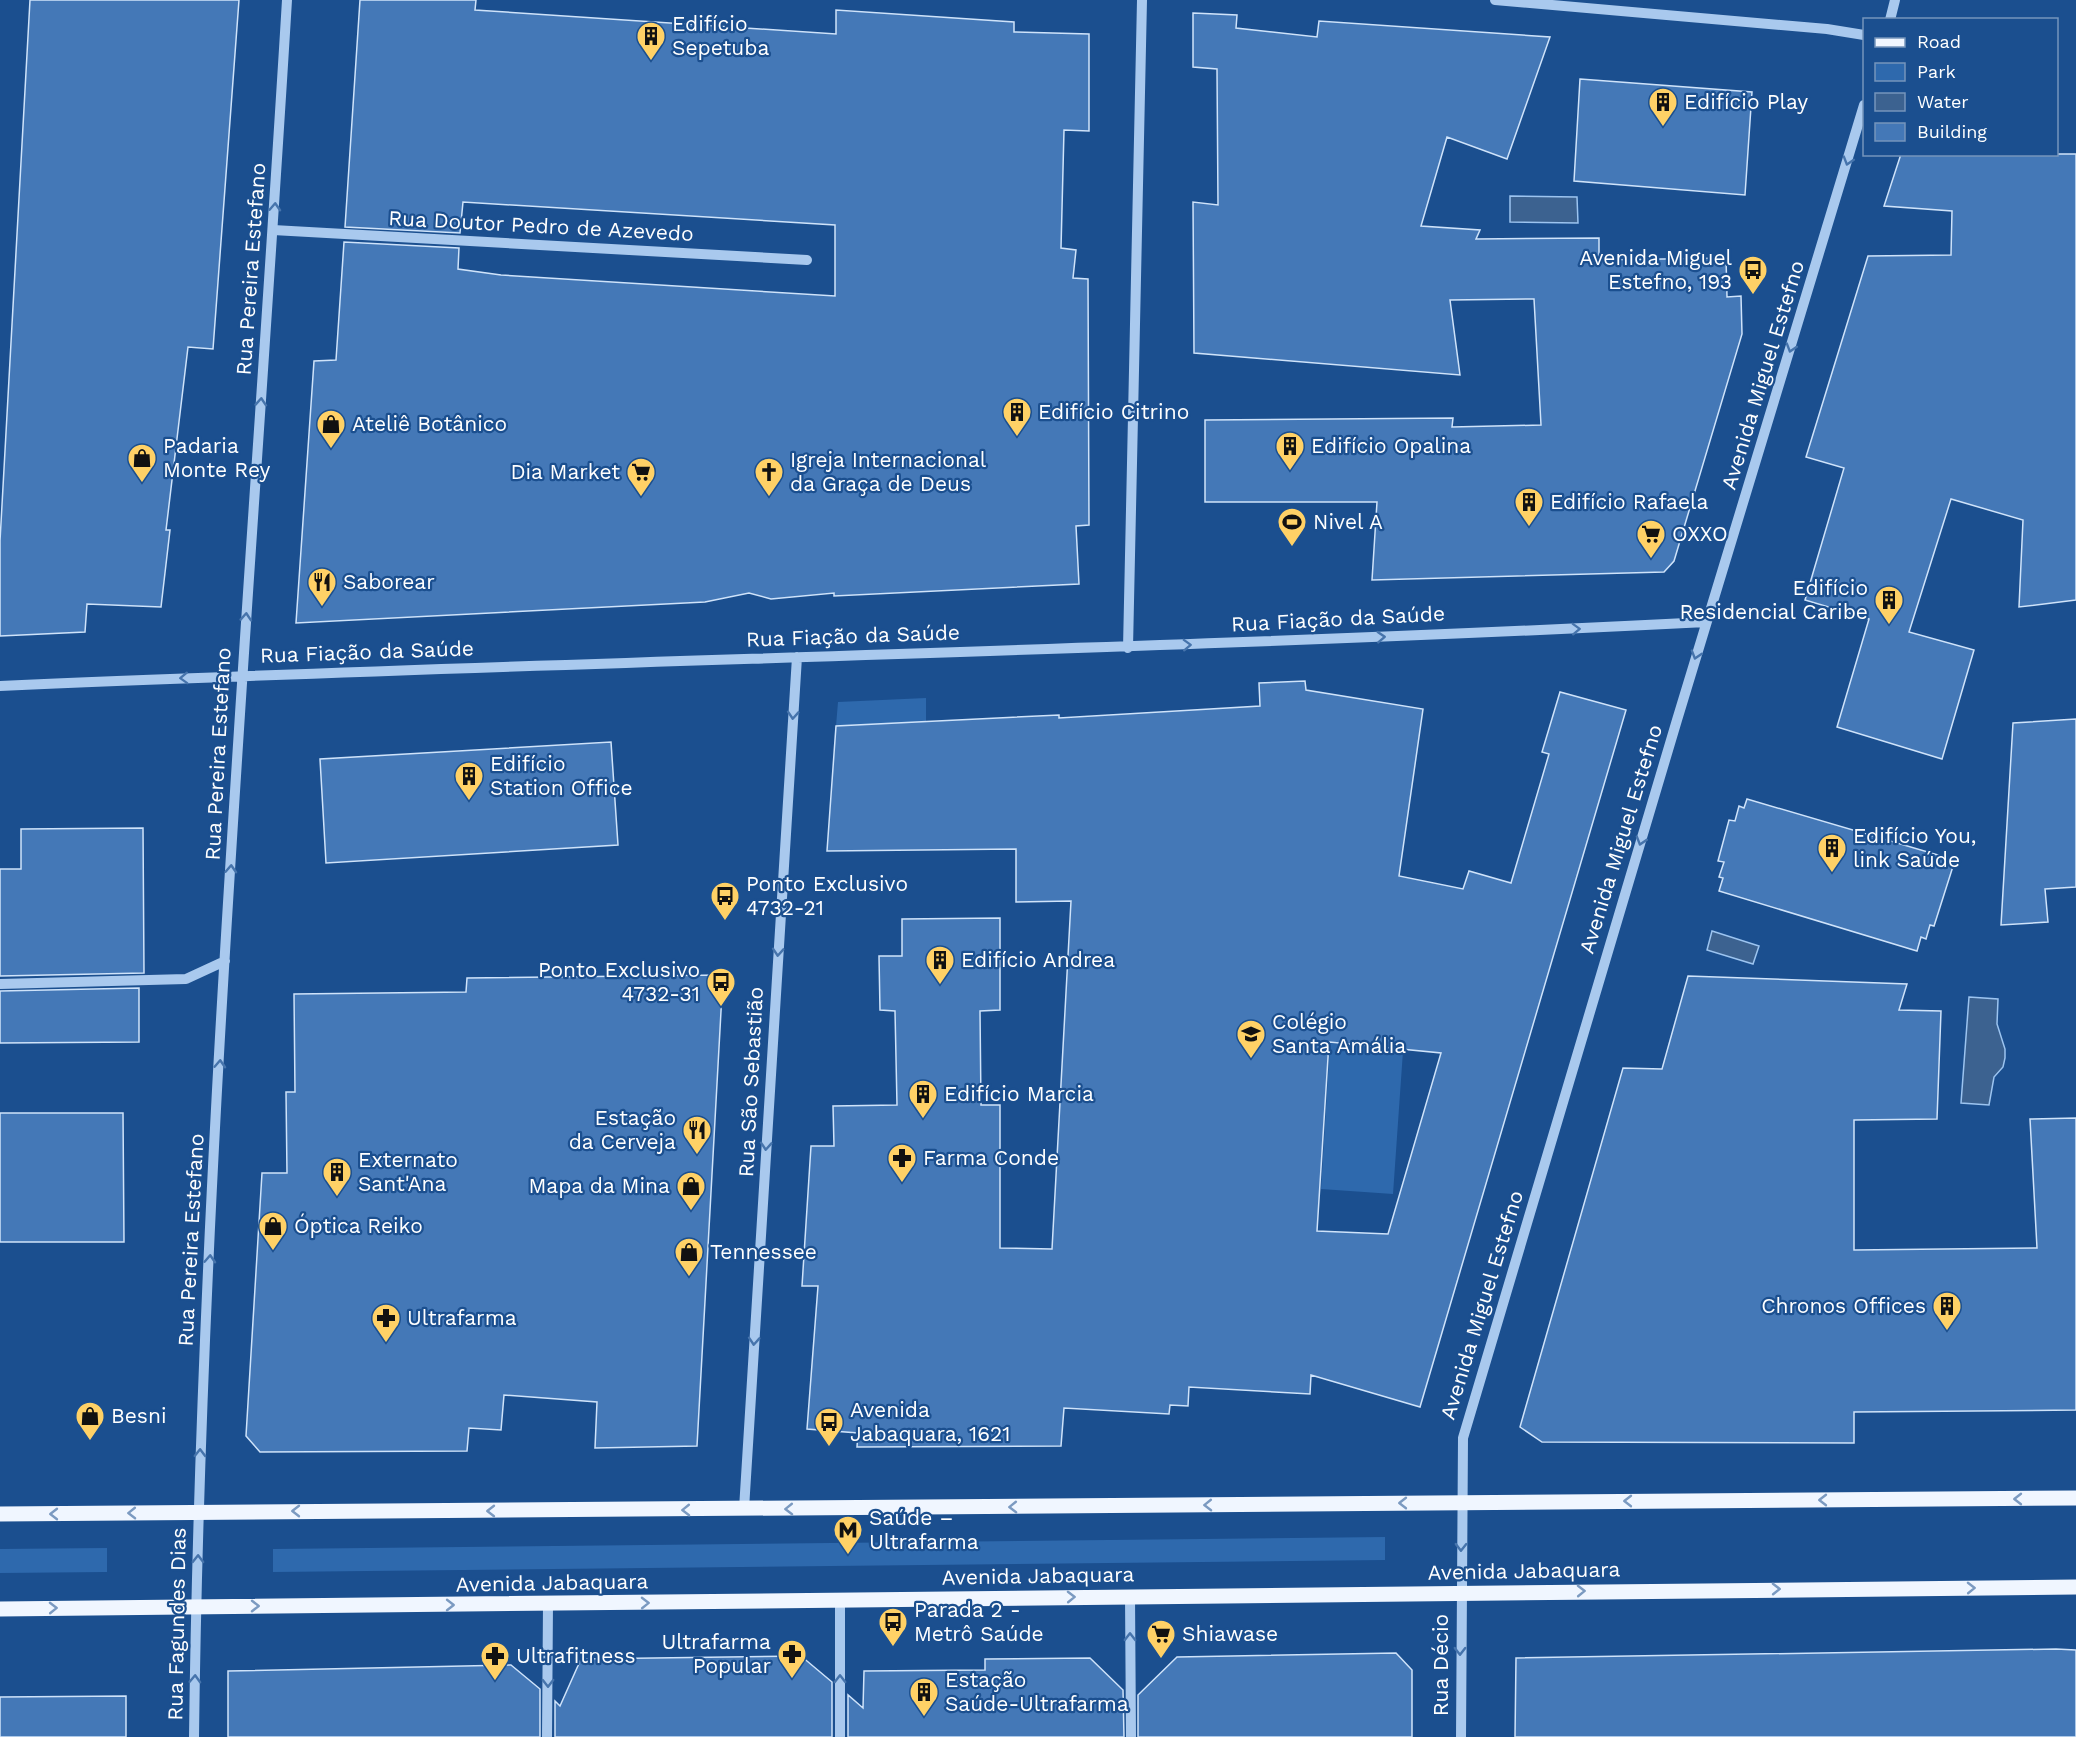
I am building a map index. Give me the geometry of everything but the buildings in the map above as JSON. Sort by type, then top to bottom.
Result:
[{"type":"main road","points":[[0,1514],[2076,1498]]},
{"type":"main road","name":"Avenida Jabaquara","points":[[0,1609],[2076,1587]]},
{"type":"street","name":"Rua Pereira Estefano","points":[[199,1512],[225,960],[287,0]]},
{"type":"street","points":[[1128,648],[1142,0]]},
{"type":"street","points":[[1495,0],[1827,29],[1863,35]]},
{"type":"street","points":[[1890,18],[1895,0]]},
{"type":"street","name":"Avenida Miguel Estefno","points":[[1460,1592],[1463,1437],[1706,622],[1863,108]]},
{"type":"street","name":"Rua Doutor Pedro de Azevedo","points":[[273,230],[807,260]]},
{"type":"street","name":"Rua Fiação da Saúde","points":[[0,686],[242,675],[1128,648],[1706,622]]},
{"type":"street","name":"Rua São Sebastião","points":[[744,1509],[797,657]]},
{"type":"street","points":[[0,984],[186,979],[225,960]]},
{"type":"street","name":"Rua Fagundes Dias","points":[[194,1737],[199,1512]]},
{"type":"street","name":"Rua Décio","points":[[1460,1592],[1461,1737]]},
{"type":"street","points":[[1130,1596],[1131,1737]]},
{"type":"street","points":[[840,1601],[840,1737]]},
{"type":"street","points":[[548,1737],[549,1604]]},
{"type":"green space","points":[[926,698],[926,722],[836,726],[838,702]]},
{"type":"green space","points":[[1330,1043],[1403,1051],[1393,1194],[1321,1189]]},
{"type":"green space","points":[[1385,1537],[1385,1560],[273,1572],[273,1549]]},
{"type":"green space","points":[[107,1548],[107,1572],[0,1573],[0,1549]]},
{"type":"water","points":[[1510,196],[1577,197],[1578,223],[1510,222]]},
{"type":"water","points":[[1712,931],[1759,946],[1753,964],[1707,950]]},
{"type":"water","points":[[1969,997],[1998,999],[1997,1024],[2005,1049],[2005,1058],[2003,1067],[1994,1077],[1989,1105],[1961,1103]]},
{"type":"place","name":"Edifício Sepetuba","points":[[651,62]]},
{"type":"place","name":"Edifício Play","points":[[1663,128]]},
{"type":"place","name":"Avenida Miguel Estefno, 193","points":[[1753,296]]},
{"type":"place","name":"Edifício Citrino","points":[[1017,438]]},
{"type":"place","name":"Ateliê Botânico","points":[[331,450]]},
{"type":"place","name":"Edifício Opalina","points":[[1290,472]]},
{"type":"place","name":"Padaria Monte Rey","points":[[142,484]]},
{"type":"place","name":"Dia Market","points":[[641,498]]},
{"type":"place","name":"Igreja Internacional da Graça de Deus","points":[[769,498]]},
{"type":"place","name":"Edifício Rafaela","points":[[1529,528]]},
{"type":"place","name":"Nivel A","points":[[1292,548]]},
{"type":"place","name":"OXXO","points":[[1651,560]]},
{"type":"place","name":"Saborear","points":[[322,608]]},
{"type":"place","name":"Edifício Residencial Caribe","points":[[1889,626]]},
{"type":"place","name":"Edifício Station Office","points":[[469,802]]},
{"type":"place","name":"Edifício You, link Saúde","points":[[1832,874]]},
{"type":"place","name":"Ponto Exclusivo 4732-21","points":[[725,922]]},
{"type":"place","name":"Edifício Andrea","points":[[940,986]]},
{"type":"place","name":"Ponto Exclusivo 4732-31","points":[[721,1008]]},
{"type":"place","name":"Colégio Santa Amália","points":[[1251,1060]]},
{"type":"place","name":"Edifício Marcia","points":[[923,1120]]},
{"type":"place","name":"Estação da Cerveja","points":[[697,1156]]},
{"type":"place","name":"Farma Conde","points":[[902,1184]]},
{"type":"place","name":"Externato Sant'Ana","points":[[337,1198]]},
{"type":"place","name":"Mapa da Mina","points":[[691,1212]]},
{"type":"place","name":"Óptica Reiko","points":[[273,1252]]},
{"type":"place","name":"Tennessee","points":[[689,1278]]},
{"type":"place","name":"Chronos Offices","points":[[1947,1332]]},
{"type":"place","name":"Ultrafarma","points":[[386,1344]]},
{"type":"place","name":"Besni","points":[[90,1442]]},
{"type":"place","name":"Avenida Jabaquara, 1621","points":[[829,1448]]},
{"type":"place","name":"Saúde – Ultrafarma","points":[[848,1556]]},
{"type":"place","name":"Parada 2 - Metrô Saúde","points":[[893,1648]]},
{"type":"place","name":"Shiawase","points":[[1161,1660]]},
{"type":"place","name":"Ultrafarma Popular","points":[[792,1680]]},
{"type":"place","name":"Ultrafitness","points":[[495,1682]]},
{"type":"place","name":"Estação Saúde-Ultrafarma","points":[[924,1718]]}]
